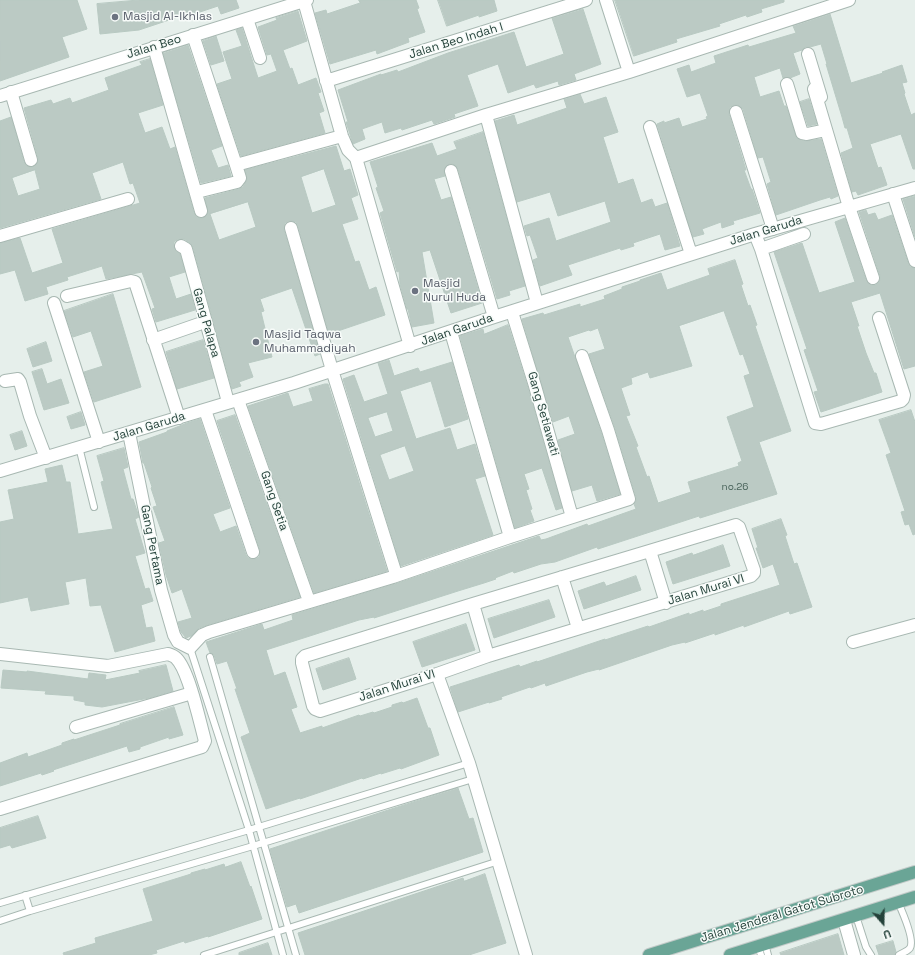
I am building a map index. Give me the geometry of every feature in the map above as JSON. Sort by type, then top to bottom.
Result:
[{"type":"main road","name":"Jalan Jenderal Gatot Subroto","points":[[649,955],[915,872]]},
{"type":"main road","name":"Jalan Jenderal Gatot Subroto","points":[[730,955],[763,950],[844,920],[915,897]]},
{"type":"street","name":"Jalan Beo Indah I","points":[[326,81],[586,0]]},
{"type":"street","points":[[606,0],[629,72]]},
{"type":"street","points":[[356,158],[486,115],[629,72],[849,0]]},
{"type":"street","points":[[306,1],[326,81],[342,136],[348,150],[356,158],[410,346]]},
{"type":"street","name":"Jalan Beo","points":[[6,94],[306,1]]},
{"type":"street","points":[[247,19],[260,58]]},
{"type":"street","points":[[193,35],[240,178],[237,182],[197,192]]},
{"type":"street","points":[[154,47],[197,192],[201,211]]},
{"type":"street","points":[[808,54],[873,278]]},
{"type":"street","points":[[787,84],[802,133],[807,134],[826,130]]},
{"type":"street","points":[[814,89],[826,130],[853,206]]},
{"type":"street","points":[[6,94],[31,160]]},
{"type":"street","points":[[736,112],[773,229]]},
{"type":"street","points":[[486,115],[537,303]]},
{"type":"street","points":[[650,127],[691,254]]},
{"type":"street","points":[[236,165],[342,136]]},
{"type":"street","points":[[451,171],[494,317]]},
{"type":"street","name":"Jalan Garuda","points":[[0,471],[294,383],[537,303],[755,234],[915,188]]},
{"type":"street","points":[[893,194],[915,260]]},
{"type":"street","points":[[0,236],[128,199]]},
{"type":"street","points":[[291,228],[332,370],[395,571]]},
{"type":"street","points":[[755,234],[815,423],[821,424],[898,402],[903,399],[904,395],[879,318]]},
{"type":"street","points":[[761,249],[804,234]]},
{"type":"street","name":"Gang Palapa","points":[[181,246],[186,249],[233,401]]},
{"type":"street","points":[[67,296],[132,281],[135,282],[179,418]]},
{"type":"street","points":[[54,303],[99,442]]},
{"type":"street","name":"Gang Setiawati","points":[[512,312],[535,386],[572,517]]},
{"type":"street","points":[[153,340],[199,324]]},
{"type":"street","points":[[451,332],[510,537]]},
{"type":"street","points":[[190,648],[202,635],[209,632],[393,577],[510,537],[629,499],[608,430],[582,356]]},
{"type":"street","points":[[5,381],[18,379],[20,382],[30,416],[46,458]]},
{"type":"street","name":"Gang Setia","points":[[233,401],[309,602]]},
{"type":"street","points":[[204,410],[253,552]]},
{"type":"street","name":"Gang Pertama","points":[[130,433],[161,590],[174,635],[178,642],[190,648]]},
{"type":"street","name":"Jalan Murai VI","points":[[736,526],[738,527],[754,570],[754,573],[751,576],[488,656],[437,674],[318,711],[313,706],[302,659],[305,656],[562,577],[736,526]]},
{"type":"street","points":[[650,551],[666,603]]},
{"type":"street","points":[[562,577],[578,628]]},
{"type":"street","points":[[473,604],[488,656]]},
{"type":"street","points":[[853,642],[915,625]]},
{"type":"street","points":[[0,654],[108,666],[168,654],[176,658],[181,665],[192,693],[205,741],[202,747],[0,809]]},
{"type":"street","points":[[437,674],[469,762],[526,955]]},
{"type":"street","points":[[76,727],[192,693]]},
{"type":"street","points":[[844,920],[854,955]]},
{"type":"lane","points":[[79,448],[94,507]]},
{"type":"lane","points":[[190,648],[221,740],[253,846],[283,955]]},
{"type":"lane","points":[[210,658],[296,955]]},
{"type":"lane","points":[[221,740],[233,735]]},
{"type":"lane","points":[[0,903],[258,827],[469,762]]},
{"type":"lane","points":[[0,921],[474,779]]},
{"type":"lane","points":[[204,955],[499,861]]},
{"type":"lane","points":[[25,895],[30,911]]},
{"type":"lane","points":[[898,902],[911,938],[909,949],[899,955]]},
{"type":"lane","points":[[856,916],[870,955]]},
{"type":"building","points":[[0,0],[77,0],[87,29],[62,37],[69,57],[0,81]]},
{"type":"building","points":[[139,0],[236,0],[239,8],[221,14],[218,6],[194,14],[193,12],[139,30],[100,34],[97,4]]},
{"type":"building","points":[[359,0],[416,0],[419,8],[417,9],[425,32],[408,38],[409,42],[377,54],[376,50],[330,64],[315,13],[326,10],[327,14],[360,3]]},
{"type":"building","points":[[438,0],[494,0],[497,11],[479,17],[479,15],[447,26]]},
{"type":"building","points":[[615,0],[784,0],[784,2],[761,9],[762,12],[747,17],[746,15],[719,24],[720,26],[676,39],[677,42],[634,56]]},
{"type":"building","points":[[583,9],[601,64],[574,74],[576,80],[559,85],[558,81],[536,88],[534,84],[508,93],[498,64],[467,75],[478,106],[454,114],[455,117],[434,124],[432,120],[402,130],[401,128],[385,133],[382,122],[362,129],[365,139],[353,144],[338,90],[381,74],[397,70],[398,72],[448,53],[514,32],[526,67],[564,54],[552,18]]},
{"type":"building","points":[[298,11],[307,41],[283,50],[298,85],[316,78],[321,92],[318,93],[324,111],[319,113],[325,133],[241,156],[217,84],[232,79],[223,52],[242,46],[236,30],[242,28],[258,78],[277,71],[271,54],[267,55],[258,27],[277,20],[276,18]]},
{"type":"building","points":[[830,14],[851,83],[883,73],[882,72],[902,65],[907,82],[902,83],[904,94],[911,115],[915,113],[915,169],[913,169],[901,134],[870,144],[878,168],[881,167],[887,185],[858,195],[856,191],[852,192],[841,153],[853,148],[847,128],[845,128],[821,44],[805,47],[802,50],[793,53],[800,74],[790,78],[783,78],[780,68],[754,77],[760,97],[779,91],[797,138],[806,141],[821,139],[838,196],[831,199],[830,197],[820,200],[776,215],[767,184],[771,182],[763,157],[758,158],[743,109],[738,105],[734,105],[730,107],[729,114],[746,170],[744,170],[760,213],[733,221],[734,224],[722,228],[721,222],[702,229],[704,234],[693,237],[657,124],[679,118],[682,127],[707,119],[706,117],[708,116],[700,93],[687,97],[677,69],[689,65],[691,72],[716,63],[714,56],[748,45],[749,47],[796,33],[793,26]]},
{"type":"building","points":[[216,36],[224,61],[211,65],[203,41]]},
{"type":"building","points":[[188,45],[222,146],[211,150],[218,168],[228,165],[231,176],[201,183],[163,53]]},
{"type":"building","points":[[150,59],[163,105],[138,113],[145,133],[162,127],[170,149],[175,147],[194,213],[199,218],[203,218],[208,213],[205,198],[243,187],[247,179],[245,170],[336,146],[344,171],[350,169],[358,195],[351,198],[358,219],[342,224],[355,262],[359,261],[369,290],[376,287],[385,315],[329,334],[298,226],[296,222],[292,221],[285,223],[284,230],[320,354],[315,356],[292,288],[260,299],[264,311],[261,312],[272,357],[248,363],[253,377],[239,382],[241,386],[232,389],[193,247],[184,239],[174,242],[174,246],[175,250],[180,254],[185,272],[169,277],[176,299],[191,294],[195,310],[156,322],[152,309],[155,308],[142,272],[106,279],[102,266],[67,277],[68,280],[46,287],[48,294],[25,301],[15,270],[0,274],[0,243],[20,238],[32,273],[63,263],[52,229],[140,203],[133,183],[130,184],[123,162],[92,173],[101,199],[0,228],[0,121],[11,117],[24,162],[29,167],[33,167],[38,162],[38,158],[24,108],[51,100],[53,104],[70,98],[72,103],[109,90],[105,78],[142,65],[140,62]],"holes":[[[324,169],[336,205],[312,213],[301,177]],[[35,170],[40,189],[18,196],[12,178]],[[248,202],[256,227],[219,240],[210,214]]]},
{"type":"building","points":[[580,94],[584,104],[606,97],[618,132],[603,137],[618,184],[633,179],[641,203],[652,199],[655,207],[667,203],[680,246],[665,250],[660,234],[633,243],[634,246],[621,250],[620,248],[568,265],[572,275],[540,286],[533,260],[538,258],[530,235],[527,236],[524,226],[549,218],[556,241],[611,222],[605,201],[558,216],[550,192],[517,202],[495,121],[514,115],[517,125],[567,108],[564,99]]},
{"type":"building","points":[[809,99],[817,124],[808,126],[800,102]]},
{"type":"building","points":[[483,132],[525,286],[509,291],[510,295],[497,299],[458,169],[453,164],[449,164],[444,169],[445,176],[434,179],[441,200],[451,197],[482,303],[451,313],[430,250],[422,252],[434,323],[412,327],[400,284],[399,271],[397,272],[380,213],[384,211],[376,188],[378,187],[370,162],[432,143],[437,156],[457,149],[454,142]]},
{"type":"building","points":[[915,196],[915,237],[903,199]]},
{"type":"building","points":[[866,210],[868,215],[875,213],[878,220],[892,215],[908,263],[910,267],[915,268],[915,366],[904,369],[880,293],[851,302],[866,353],[874,373],[876,373],[882,392],[821,412],[814,392],[818,391],[804,350],[807,349],[774,252],[802,243],[819,293],[855,282],[835,222],[845,218],[866,280],[871,285],[876,285],[880,280],[880,276],[859,212]]},
{"type":"building","points":[[735,260],[743,284],[741,285],[748,306],[750,305],[757,325],[755,326],[791,431],[759,442],[777,494],[700,518],[699,516],[598,549],[597,547],[555,562],[541,564],[514,573],[513,571],[484,583],[374,618],[359,620],[266,650],[274,676],[285,672],[297,707],[291,709],[300,733],[322,726],[322,728],[359,715],[374,713],[392,707],[392,705],[417,698],[428,728],[430,728],[439,755],[401,769],[362,778],[266,809],[241,737],[250,733],[227,661],[217,664],[214,655],[210,653],[206,642],[262,624],[264,630],[293,620],[292,615],[395,584],[539,536],[541,540],[546,539],[587,524],[588,526],[636,509],[634,504],[636,497],[615,428],[589,354],[605,349],[598,328],[568,337],[601,432],[620,494],[597,501],[592,485],[572,491],[558,440],[575,434],[569,416],[553,422],[522,319],[543,313],[544,315],[580,304],[580,307],[605,299],[604,296],[622,289],[622,287],[661,273],[667,290],[710,275],[708,269]],"holes":[[[724,311],[740,355],[743,354],[750,374],[744,376],[754,407],[727,417],[742,461],[738,463],[739,466],[688,482],[691,492],[658,503],[649,476],[647,477],[636,447],[638,446],[626,416],[630,415],[621,388],[632,384],[631,378],[648,372],[650,378],[692,366],[679,326]]]},
{"type":"building","points":[[113,294],[141,387],[94,402],[84,372],[103,366],[91,331],[73,337],[64,311]]},
{"type":"building","points":[[508,325],[528,388],[562,508],[556,510],[542,468],[524,474],[529,489],[526,490],[534,521],[515,528],[460,336],[483,329],[484,334]]},
{"type":"building","points":[[203,340],[214,378],[177,389],[166,352]]},
{"type":"building","points":[[46,342],[52,361],[33,367],[27,349]]},
{"type":"building","points":[[389,360],[394,376],[418,368],[420,372],[452,362],[468,419],[445,427],[431,381],[400,391],[416,439],[450,428],[457,450],[475,444],[485,476],[475,479],[493,535],[401,566],[343,379],[354,375],[364,402],[388,394],[378,363]],"holes":[[[387,412],[393,431],[375,437],[368,418]],[[405,446],[414,471],[389,480],[380,455]]]},
{"type":"building","points":[[42,369],[47,384],[61,379],[69,403],[44,410],[32,372]]},
{"type":"building","points":[[328,384],[387,571],[314,593],[248,406],[288,393],[293,407],[313,401],[309,389]]},
{"type":"building","points":[[911,410],[915,422],[915,534],[913,535],[909,524],[905,525],[901,512],[905,511],[886,455],[891,453],[879,420]]},
{"type":"building","points":[[81,412],[85,425],[71,429],[67,417]]},
{"type":"building","points":[[235,415],[300,597],[207,625],[199,628],[191,636],[186,638],[181,632],[178,622],[192,618],[182,589],[172,593],[166,575],[159,543],[165,541],[153,507],[157,506],[143,463],[139,442],[200,419],[230,508],[213,514],[220,532],[236,526],[246,555],[248,558],[255,559],[259,557],[260,550],[217,421]]},
{"type":"building","points":[[22,431],[27,446],[15,450],[10,435]]},
{"type":"building","points":[[124,448],[128,467],[123,469],[131,499],[133,499],[139,517],[135,519],[145,553],[135,556],[145,589],[149,588],[153,601],[141,605],[146,628],[152,627],[155,641],[115,652],[101,605],[90,606],[86,578],[65,582],[69,604],[31,611],[28,597],[0,603],[0,522],[14,519],[8,490],[48,482],[45,469],[62,465],[66,482],[70,482],[78,534],[113,529],[101,482],[104,481],[97,456]]},
{"type":"building","points":[[781,519],[787,535],[785,536],[794,564],[797,563],[812,607],[790,614],[789,611],[744,627],[744,625],[715,635],[715,633],[685,643],[672,645],[546,686],[545,683],[531,688],[530,687],[501,697],[502,699],[458,712],[450,687],[519,665],[520,667],[537,662],[689,613],[689,615],[703,610],[703,612],[721,606],[721,604],[780,585],[773,564],[763,568],[756,548],[758,548],[752,529]]},
{"type":"building","points":[[723,545],[730,566],[673,584],[666,562]]},
{"type":"building","points":[[636,576],[641,590],[584,609],[578,591],[604,582],[606,586]]},
{"type":"building","points":[[549,600],[555,617],[494,638],[488,619]]},
{"type":"building","points":[[466,624],[475,650],[422,667],[413,642]]},
{"type":"building","points":[[349,658],[356,679],[323,690],[316,669]]},
{"type":"building","points":[[166,665],[173,691],[149,698],[102,707],[85,705],[85,702],[74,700],[74,696],[45,694],[46,691],[1,688],[3,670],[27,671],[88,679],[89,673],[106,675],[105,680],[140,673],[139,671]]},
{"type":"building","points":[[174,707],[183,735],[169,739],[169,737],[129,752],[127,746],[42,775],[41,773],[0,786],[0,763],[27,753],[28,757],[62,745],[62,743]]},
{"type":"building","points":[[458,788],[469,819],[473,818],[483,852],[299,913],[296,904],[287,907],[270,849]]},
{"type":"building","points":[[38,816],[46,838],[12,848],[10,845],[0,848],[0,828]]},
{"type":"building","points":[[241,862],[262,919],[208,937],[185,943],[184,941],[156,950],[157,953],[149,955],[64,955],[63,953],[96,943],[95,938],[153,921],[143,889],[205,869],[224,864],[225,867]]},
{"type":"building","points":[[485,874],[506,943],[469,955],[305,955],[298,933],[463,878],[464,881]]},
{"type":"building","points":[[838,934],[844,955],[781,955],[780,953]]},
{"type":"building","points":[[893,941],[896,952],[895,955],[879,955],[876,946]]},
{"type":"building","points":[[268,943],[272,955],[239,955],[239,953]]},
{"type":"place","name":"Masjid Al-Ikhlas","points":[[115,17]]},
{"type":"place","name":"Masjid Nurul Huda","points":[[415,291]]},
{"type":"place","name":"Masjid Taqwa Muhammadiyah","points":[[256,342]]}]
